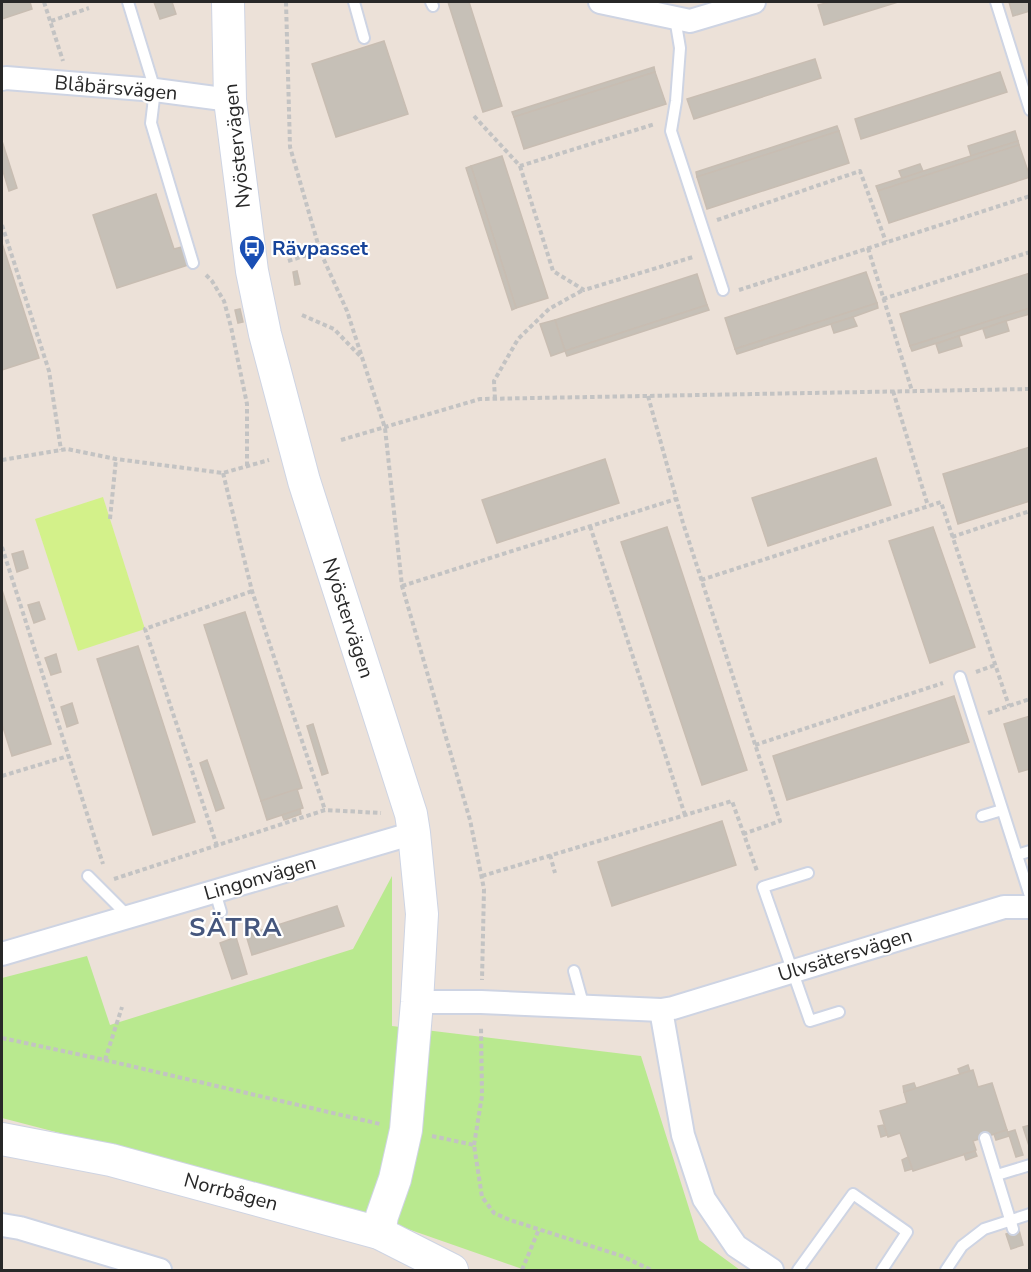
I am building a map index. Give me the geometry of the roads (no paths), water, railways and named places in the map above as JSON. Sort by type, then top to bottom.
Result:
[{"type":"street","name":"Nyöstervägen","points":[[228,2],[230,100],[252,271],[266,334],[304,481],[413,824],[422,914],[417,1002],[406,1130],[379,1233]]},
{"type":"street","points":[[600,2],[690,21],[754,2]]},
{"type":"street","name":"Blåbärsvägen","points":[[2,79],[70,82],[230,100]]},
{"type":"street","name":"Lingonvägen","points":[[2,954],[122,909],[218,902],[413,824]]},
{"type":"street","name":"Ulvsätersvägen","points":[[417,1002],[481,1002],[661,1010],[1005,907],[1029,907]]},
{"type":"street","points":[[661,1010],[683,1135],[704,1199],[736,1246],[772,1270]]},
{"type":"street","name":"Norrbågen","points":[[2,1139],[111,1160],[379,1233],[452,1270]]},
{"type":"street","points":[[2,1225],[20,1228],[160,1270]]},
{"type":"lane","points":[[128,2],[155,90],[150,123],[193,263]]},
{"type":"lane","points":[[354,2],[364,38]]},
{"type":"lane","points":[[996,2],[1029,110]]},
{"type":"lane","points":[[675,17],[680,48],[671,131],[723,290]]},
{"type":"lane","points":[[960,677],[1029,896]]},
{"type":"lane","points":[[982,816],[1002,810]]},
{"type":"lane","points":[[1017,855],[1029,851]]},
{"type":"lane","points":[[808,873],[763,887],[810,1021],[839,1012]]},
{"type":"lane","points":[[88,876],[122,909]]},
{"type":"lane","points":[[574,971],[584,1007]]},
{"type":"lane","points":[[985,1138],[1012,1225]]},
{"type":"lane","points":[[997,1175],[1029,1165]]},
{"type":"lane","points":[[798,1270],[852,1194],[907,1232],[882,1270]]},
{"type":"lane","points":[[946,1270],[962,1246],[984,1229],[1012,1225],[1029,1214]]},
{"type":"place","name":"Rävpasset","points":[[252,271]]},
{"type":"district","name":"SÄTRA","points":[[236,927]]}]
